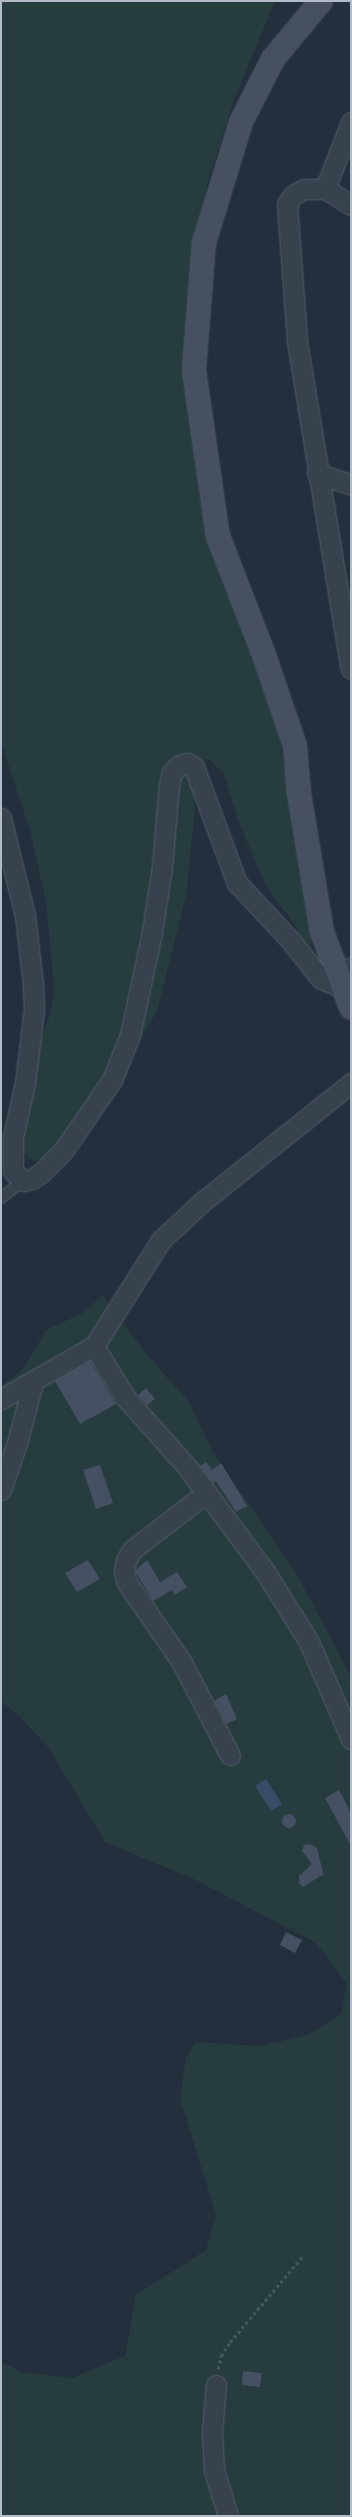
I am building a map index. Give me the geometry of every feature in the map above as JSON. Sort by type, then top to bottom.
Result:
[{"type":"street","points":[[321,1],[273,59],[241,122],[204,243],[194,370],[218,536],[263,652],[295,746],[299,793],[322,932],[351,1008]]},
{"type":"street","points":[[324,189],[351,122]]},
{"type":"street","points":[[351,205],[324,189],[304,189],[293,195],[287,204],[297,341],[317,473],[351,669]]},
{"type":"street","points":[[317,473],[351,485]]},
{"type":"street","points":[[1,818],[25,916],[33,984],[34,1009],[26,1076],[13,1137],[13,1171],[23,1181],[32,1179],[41,1173],[63,1151],[112,1080],[130,1035],[152,932],[162,867],[169,785],[172,772],[180,765],[187,763],[194,767],[237,883],[291,941],[321,979],[343,988]]},
{"type":"street","points":[[343,988],[351,967]]},
{"type":"street","points":[[1,1399],[33,1383],[94,1346],[162,1240],[202,1202],[351,1083]]},
{"type":"street","points":[[94,1346],[125,1397],[206,1493],[266,1573],[309,1642],[351,1739]]},
{"type":"street","points":[[1,1490],[17,1443],[33,1383]]},
{"type":"street","points":[[206,1493],[132,1550],[126,1560],[124,1571],[127,1583],[181,1662],[230,1755]]},
{"type":"street","points":[[216,2385],[213,2464],[228,2516]]},
{"type":"lane","points":[[1,1198],[23,1181]]},
{"type":"path","points":[[216,2385],[224,2351],[302,2257]]},
{"type":"green space","points":[[1,1],[275,1],[233,102],[208,181],[193,264],[184,366],[200,500],[280,741],[314,926],[308,964],[297,928],[266,886],[239,823],[223,772],[208,759],[198,772],[187,891],[157,1011],[110,1091],[44,1158],[33,1161],[17,1148],[37,1050],[51,1012],[54,988],[46,903],[30,830],[1,742]]},
{"type":"green space","points":[[103,1295],[114,1313],[161,1371],[187,1399],[211,1449],[296,1573],[351,1676],[351,2516],[1,2516],[1,2362],[21,2372],[72,2378],[125,2356],[136,2295],[206,2250],[216,2215],[180,2098],[186,2057],[196,2042],[260,2046],[308,2035],[341,2014],[347,1984],[316,1943],[196,1880],[105,1842],[48,1747],[19,1716],[1,1701],[1,1387],[25,1367],[46,1330],[81,1314]]},
{"type":"water","points":[[266,1779],[282,1804],[271,1811],[255,1786]]},
{"type":"building","points":[[90,1361],[116,1404],[80,1424],[55,1381]]},
{"type":"building","points":[[146,1388],[155,1399],[147,1405],[138,1395]]},
{"type":"building","points":[[206,1462],[212,1470],[221,1463],[247,1506],[236,1512],[216,1481],[213,1483],[200,1466]]},
{"type":"building","points":[[100,1465],[113,1503],[96,1509],[83,1470]]},
{"type":"building","points":[[88,1560],[100,1579],[77,1592],[65,1573]]},
{"type":"building","points":[[147,1560],[160,1582],[177,1572],[187,1587],[175,1595],[172,1590],[153,1601],[135,1571]]},
{"type":"building","points":[[226,1694],[237,1719],[226,1724],[214,1701]]},
{"type":"building","points":[[339,1790],[351,1813],[351,1846],[325,1798]]},
{"type":"building","points":[[286,1814],[292,1814],[296,1818],[296,1824],[292,1828],[286,1828],[282,1824],[282,1818]]},
{"type":"building","points":[[310,1844],[317,1848],[324,1877],[322,1875],[303,1887],[299,1883],[299,1876],[312,1864],[302,1851],[304,1845]]},
{"type":"building","points":[[286,1932],[302,1940],[295,1953],[280,1945]]},
{"type":"building","points":[[243,2371],[262,2373],[260,2387],[242,2385]]}]
